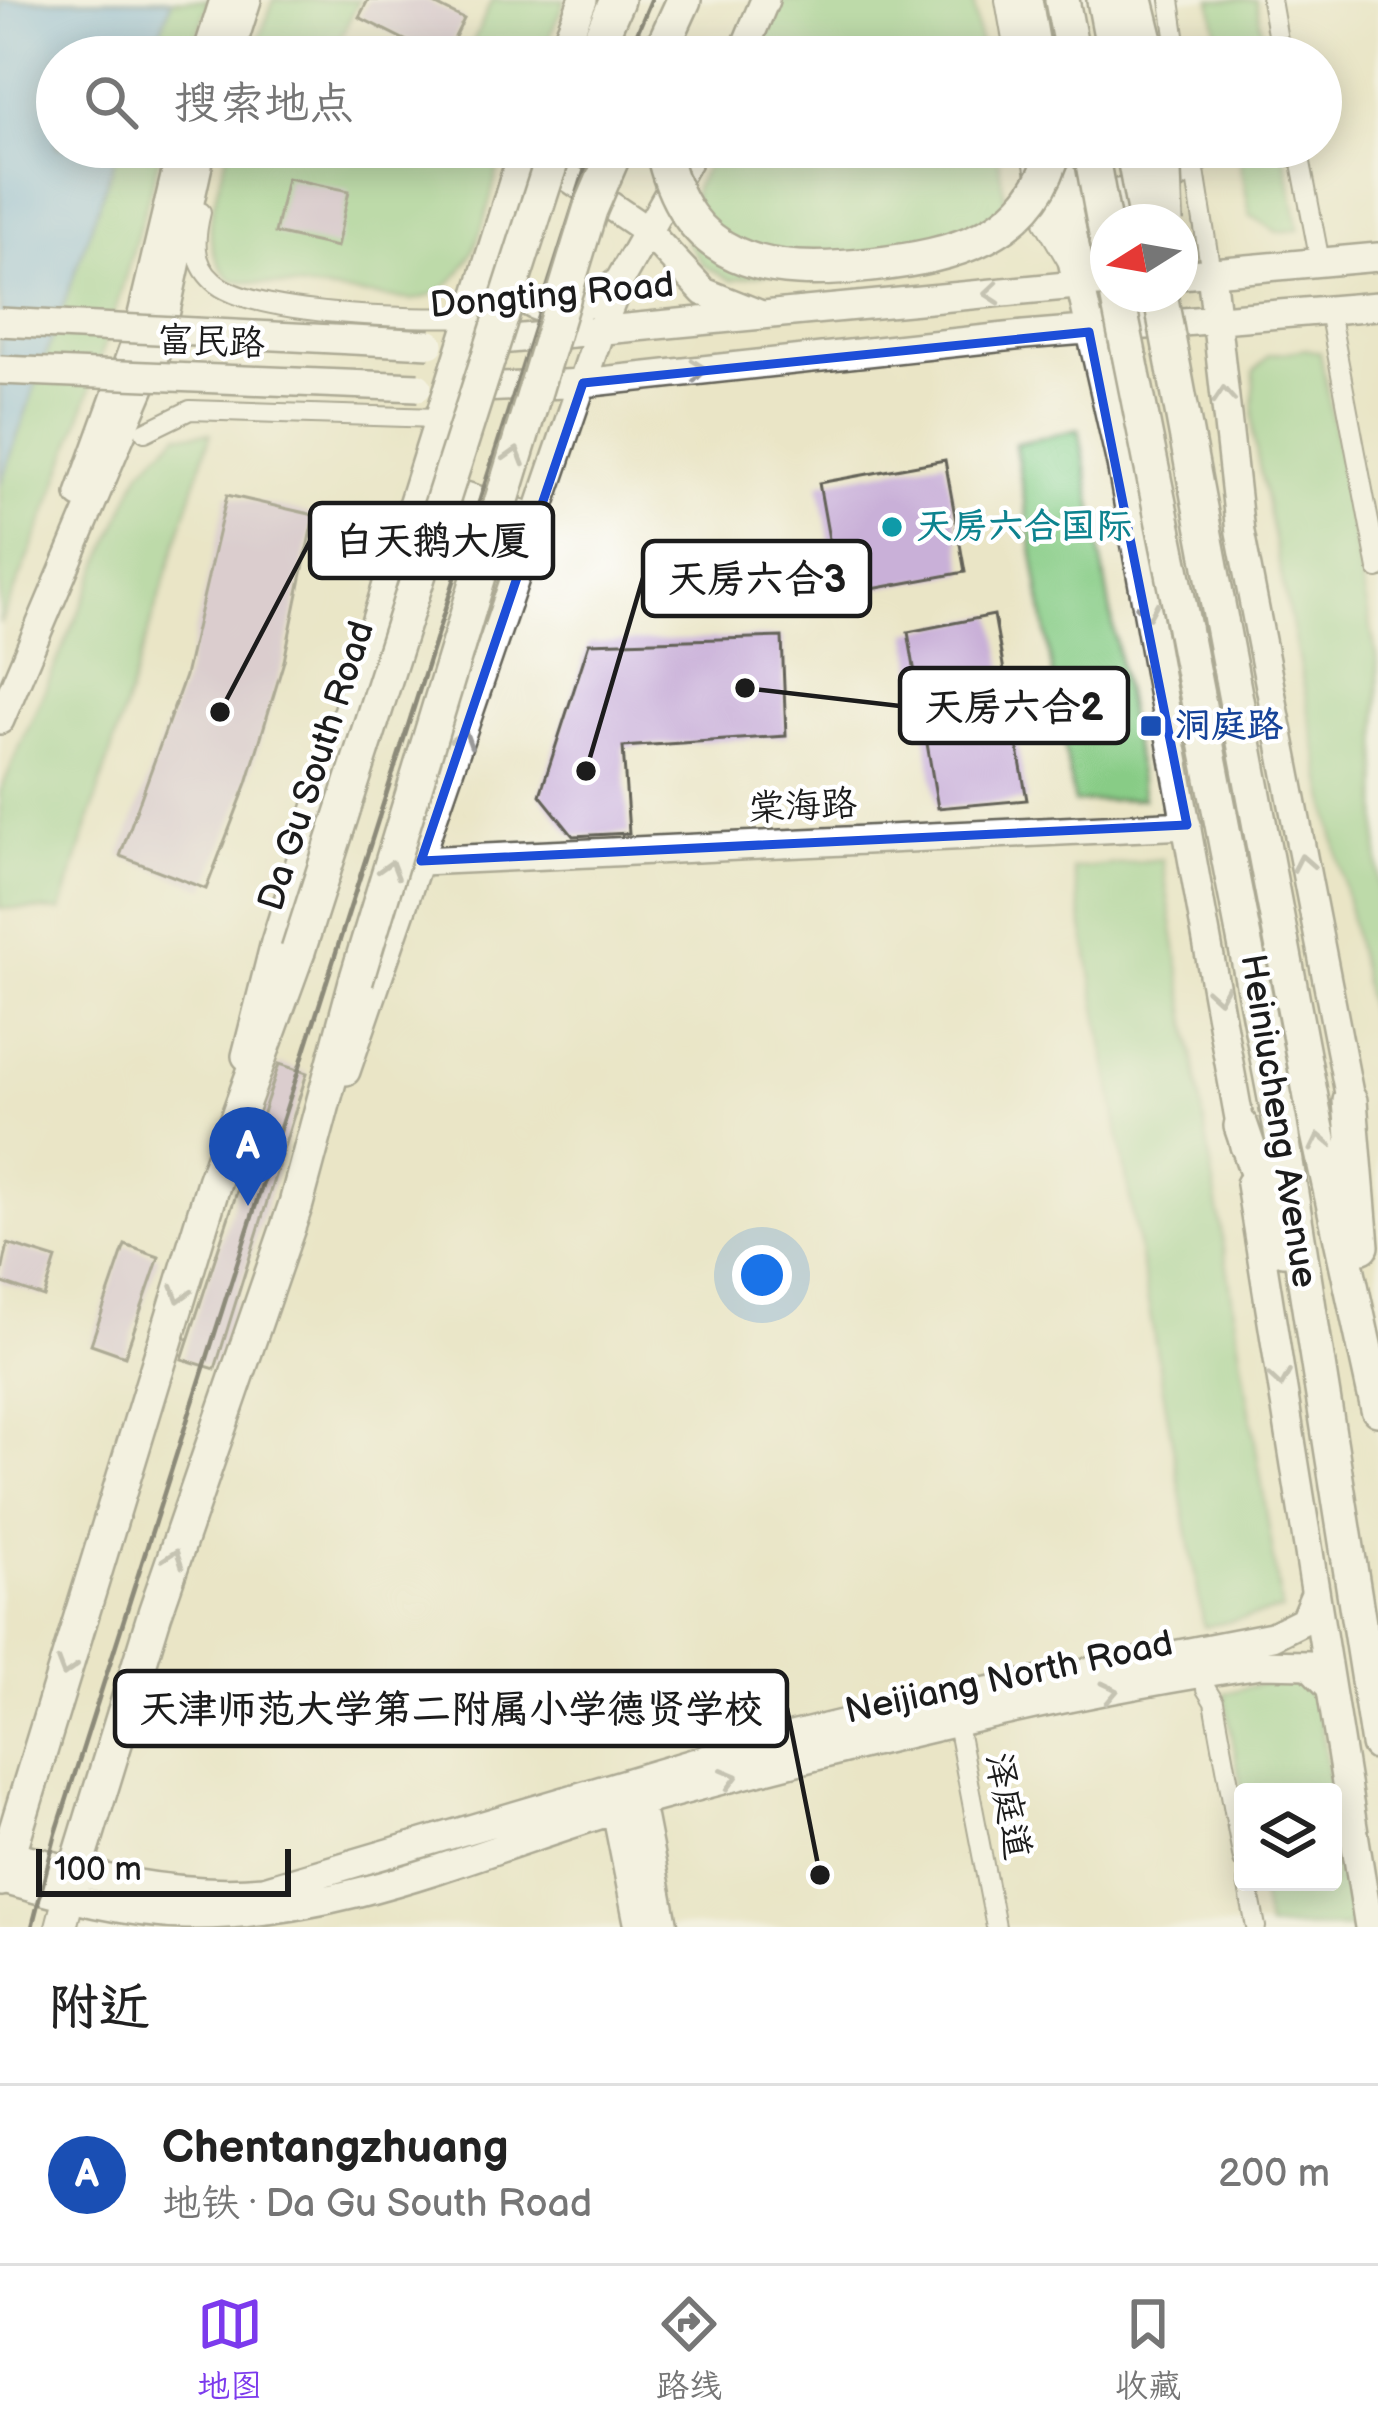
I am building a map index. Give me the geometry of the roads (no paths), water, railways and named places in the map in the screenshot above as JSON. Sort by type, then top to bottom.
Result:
[{"type":"highway","points":[[601,36],[616,0]]},
{"type":"highway","points":[[668,36],[684,0]]},
{"type":"highway","points":[[684,36],[698,0]]},
{"type":"highway","points":[[1025,0],[1031,36]]},
{"type":"highway","points":[[1061,36],[1062,0]]},
{"type":"highway","points":[[1062,0],[1069,36]]},
{"type":"highway","points":[[1124,36],[1140,1]]},
{"type":"highway","points":[[1140,1],[1149,36]]},
{"type":"highway","name":"Da Gu South Road","points":[[2,1869],[214,1183],[298,952],[549,168]]},
{"type":"highway","points":[[68,1898],[155,1612],[296,1204],[356,981],[590,210],[608,168]]},
{"type":"highway","points":[[668,168],[676,199],[710,238],[770,268],[826,270],[910,261],[981,241],[1031,203],[1049,168]]},
{"type":"highway","points":[[1058,168],[1090,270]]},
{"type":"highway","points":[[1061,168],[1075,192],[1115,197],[1175,177],[1177,168]]},
{"type":"highway","points":[[1094,168],[1100,204]]},
{"type":"highway","points":[[1136,168],[1142,204]]},
{"type":"highway","points":[[1170,204],[1178,168]]},
{"type":"highway","name":"Heiniucheng Avenue","points":[[1121,312],[1280,1124],[1378,1744]]},
{"type":"highway","name":"Heiniucheng Avenue","points":[[1167,312],[1317,1129],[1375,1394]]},
{"type":"highway","points":[[1350,1101],[1375,1394]]},
{"type":"highway","points":[[1241,1126],[1281,1240],[1322,1402]]},
{"type":"street","points":[[213,36],[224,0]]},
{"type":"street","points":[[238,36],[248,0]]},
{"type":"street","points":[[568,36],[583,0]]},
{"type":"street","points":[[750,36],[765,0]]},
{"type":"street","points":[[1005,0],[1011,36]]},
{"type":"street","points":[[1271,0],[1277,36]]},
{"type":"street","points":[[1140,1],[1164,36]]},
{"type":"street","points":[[0,676],[90,469],[136,340],[177,168]]},
{"type":"street","points":[[0,720],[109,474],[158,347],[197,168]]},
{"type":"street","name":"Dongting Road","points":[[210,168],[196,252],[214,283],[248,302],[427,319],[465,330],[600,331],[1090,283]]},
{"type":"street","points":[[465,330],[517,168]]},
{"type":"street","points":[[555,168],[646,230],[704,292],[759,314]]},
{"type":"street","points":[[296,1204],[421,861],[600,331],[621,278],[682,168]]},
{"type":"street","points":[[1034,168],[1044,222],[1090,278]]},
{"type":"street","name":"Heiniucheng Avenue","points":[[1186,168],[1211,272],[1231,471],[1378,1227]]},
{"type":"street","points":[[1302,168],[1320,262]]},
{"type":"street","points":[[495,237],[503,275],[526,305],[545,311],[578,309],[621,278]]},
{"type":"street","points":[[1198,273],[1378,257]]},
{"type":"street","points":[[432,388],[583,383],[1378,306]]},
{"type":"street","points":[[1329,311],[1378,569]]},
{"type":"street","name":"Heiniucheng Avenue","points":[[1091,312],[1089,332],[1121,464],[1241,1126],[1369,1927]]},
{"type":"street","name":"Dongting Road","points":[[0,322],[430,344],[465,330]]},
{"type":"street","name":"Da Gu South Road","points":[[214,1183],[275,942],[420,482],[437,418],[432,388],[465,330]]},
{"type":"street","name":"富民路","points":[[0,370],[432,388]]},
{"type":"street","points":[[109,474],[145,432],[190,410],[407,413],[437,418]]},
{"type":"street","points":[[1121,464],[1132,449],[1204,442],[1231,471]]},
{"type":"street","points":[[420,482],[534,517]]},
{"type":"street","name":"棠海路","points":[[421,861],[1187,825]]},
{"type":"street","name":"Neijiang North Road","points":[[2,1869],[68,1898],[264,1890],[955,1711],[1271,1636],[1304,1620],[1315,1594]]},
{"type":"street","name":"Neijiang North Road","points":[[955,1711],[1261,1664],[1309,1665],[1329,1686]]},
{"type":"street","points":[[1206,1689],[1214,1702],[1234,1811]]},
{"type":"street","name":"泽庭道","points":[[955,1711],[996,1927]]},
{"type":"street","points":[[626,1794],[639,1927]]},
{"type":"street","points":[[626,1794],[664,1927]]},
{"type":"street","points":[[1249,1891],[1256,1927]]},
{"type":"water","points":[[0,0],[172,0],[159,36],[36,36],[36,168],[112,168],[0,486]]},
{"type":"railway","points":[[636,36],[651,0]]},
{"type":"railway","points":[[32,1927],[56,1833],[585,168]]},
{"type":"place","name":"天房六合国际","points":[[892,527]]},
{"type":"place","name":"天房六合2","points":[[745,688]]},
{"type":"place","name":"白天鹅大厦","points":[[220,712]]},
{"type":"place","name":"洞庭路","points":[[1151,726]]},
{"type":"place","name":"天房六合3","points":[[586,771]]},
{"type":"place","name":"Chentangzhuang","points":[[248,1206]]},
{"type":"place","name":"天津师范大学第二附属小学德贤学校","points":[[820,1875]]}]
